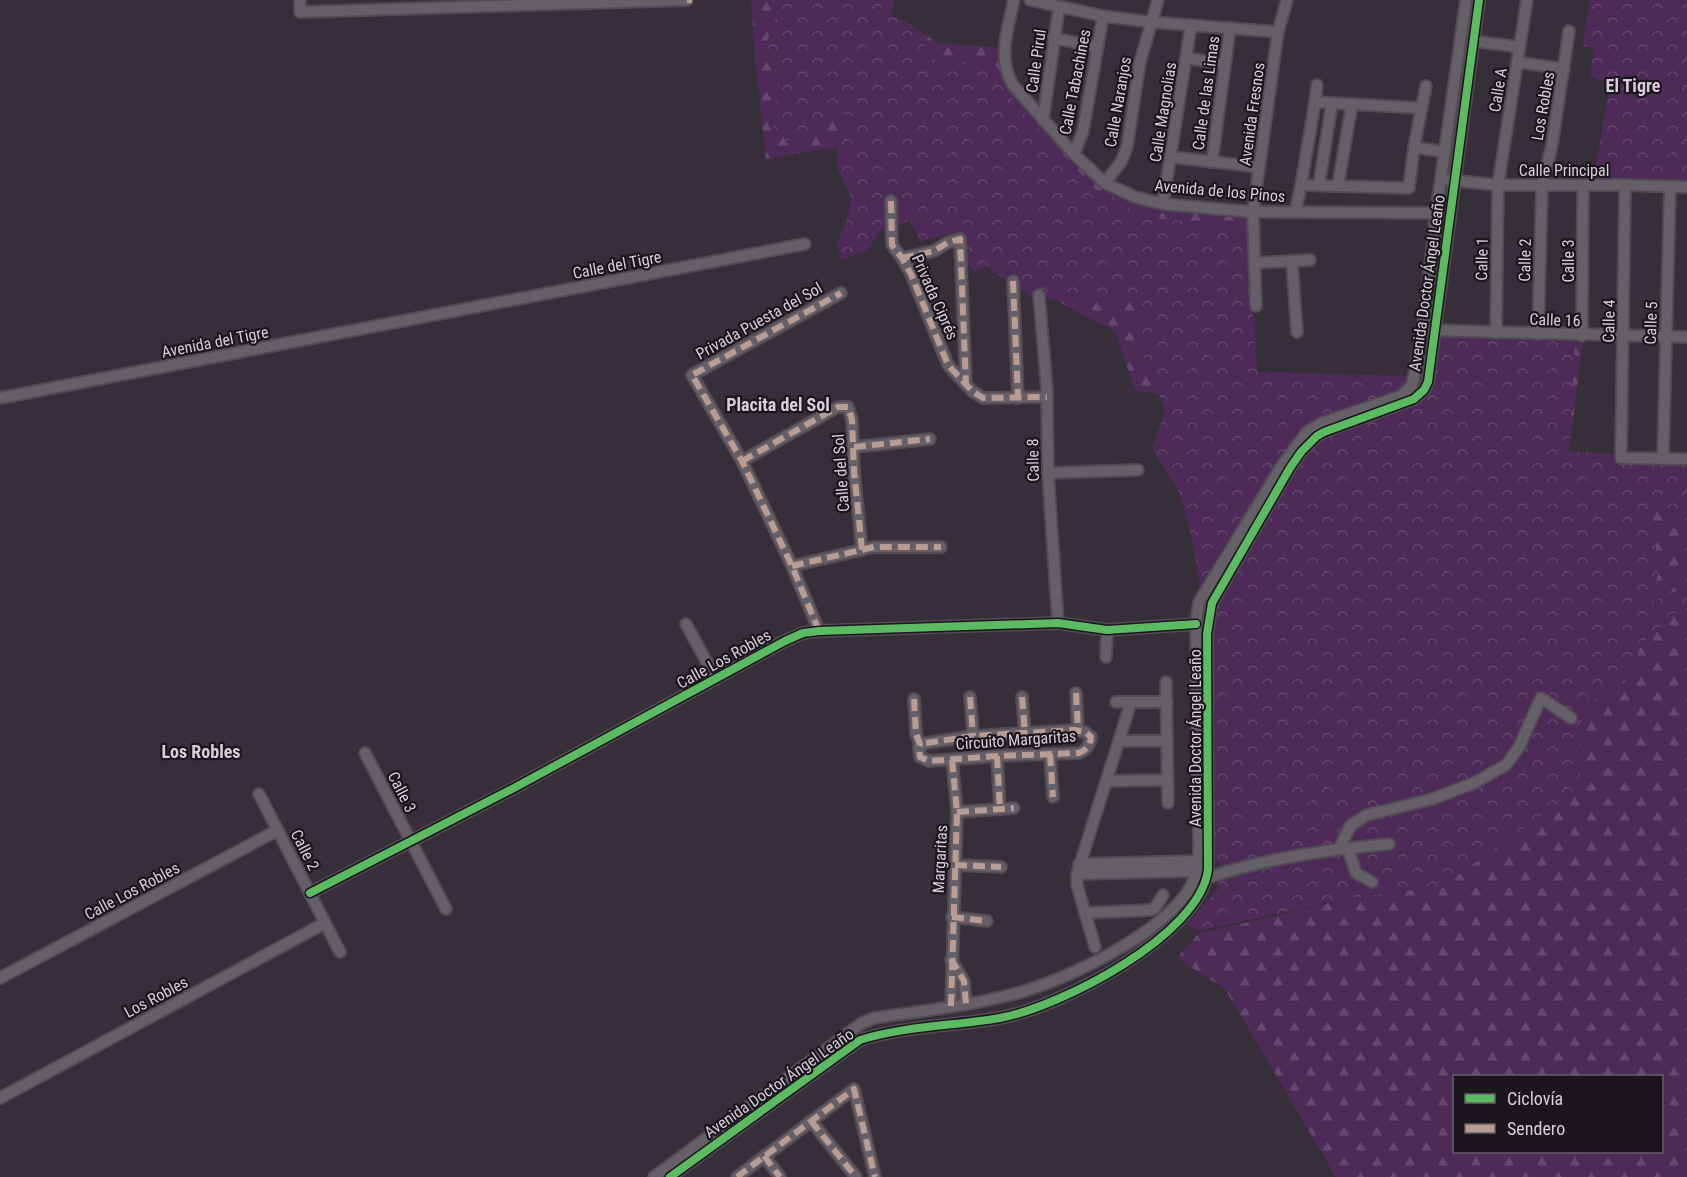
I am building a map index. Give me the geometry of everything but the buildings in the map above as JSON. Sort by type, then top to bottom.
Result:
[{"type":"street","points":[[300,0],[300,12],[687,0]]},
{"type":"street","name":"Avenida de los Pinos","points":[[1014,0],[1004,48],[1005,72],[1013,85],[1074,154],[1106,183],[1135,198],[1163,204],[1253,212],[1450,214]]},
{"type":"street","points":[[1030,0],[1103,16],[1278,32]]},
{"type":"street","name":"Calle Naranjos","points":[[1106,183],[1121,162],[1127,147],[1140,62],[1158,0]]},
{"type":"street","name":"Avenida Fresnos","points":[[1256,306],[1253,212],[1278,32],[1287,0]]},
{"type":"street","name":"Avenida Doctor Ángel Leaño","points":[[670,1177],[860,1040],[881,1033],[1000,1018],[1053,1001],[1093,982],[1152,945],[1169,931],[1188,910],[1207,878],[1209,862],[1207,634],[1212,603],[1290,468],[1311,442],[1324,432],[1414,399],[1424,390],[1430,373],[1428,330],[1436,213],[1466,0]]},
{"type":"street","name":"Avenida Doctor Ángel Leaño","points":[[654,1177],[862,1023],[874,1018],[1016,994],[1054,980],[1086,966],[1143,932],[1174,906],[1190,887],[1198,866],[1196,624],[1200,598],[1294,446],[1307,432],[1322,423],[1406,392],[1414,382],[1428,330],[1450,214],[1478,0]]},
{"type":"street","name":"Calle A","points":[[1498,184],[1527,0]]},
{"type":"street","name":"Calle Pirul","points":[[1043,120],[1059,7]]},
{"type":"street","name":"Calle Tabachines","points":[[1074,154],[1083,131],[1103,16]]},
{"type":"street","name":"Calle Magnolias","points":[[1163,204],[1191,25]]},
{"type":"street","name":"Calle de las Limas","points":[[1212,162],[1230,28]]},
{"type":"street","name":"Los Robles","points":[[1542,186],[1552,145],[1569,31]]},
{"type":"street","points":[[1053,38],[1098,47]]},
{"type":"street","points":[[1473,41],[1519,47]]},
{"type":"street","points":[[1186,58],[1224,64]]},
{"type":"street","points":[[1517,62],[1564,69]]},
{"type":"street","points":[[1297,204],[1317,85]]},
{"type":"street","points":[[1301,185],[1409,188],[1414,147],[1426,86]]},
{"type":"street","points":[[1315,102],[1421,108]]},
{"type":"street","points":[[1319,185],[1332,103]]},
{"type":"street","points":[[1338,185],[1352,104]]},
{"type":"street","points":[[1414,147],[1444,152]]},
{"type":"street","points":[[1171,157],[1259,167]]},
{"type":"street","name":"Calle Principal","points":[[1440,180],[1542,186],[1687,187]]},
{"type":"street","name":"Calle 1","points":[[1496,333],[1498,184]]},
{"type":"street","name":"Calle 4","points":[[1625,185],[1621,458],[1662,459]]},
{"type":"street","name":"Calle 2","points":[[1538,334],[1542,186]]},
{"type":"street","name":"Calle 3","points":[[1582,336],[1583,186]]},
{"type":"street","name":"Calle 5","points":[[1662,459],[1670,187]]},
{"type":"street","name":"Privada Ciprés","points":[[891,201],[892,245],[902,258],[929,315],[948,365],[966,385],[983,398],[1047,394]]},
{"type":"street","points":[[902,258],[934,251],[947,243],[960,239],[966,385]]},
{"type":"street","name":"Calle del Tigre","points":[[435,315],[805,244]]},
{"type":"street","points":[[1254,263],[1310,260]]},
{"type":"street","points":[[1292,262],[1297,332]]},
{"type":"street","points":[[1013,281],[1018,395]]},
{"type":"street","name":"Privada Puesta del Sol","points":[[742,461],[692,375],[841,293]]},
{"type":"street","name":"Calle 8","points":[[1039,295],[1047,394],[1048,473],[1058,623]]},
{"type":"street","name":"Avenida del Tigre","points":[[0,398],[435,315]]},
{"type":"street","name":"Calle 16","points":[[1428,330],[1582,336],[1687,337]]},
{"type":"street","points":[[1417,365],[1422,360],[1430,366]]},
{"type":"street","name":"Calle del Sol","points":[[742,461],[838,407],[848,407],[852,420],[854,471],[862,550]]},
{"type":"street","points":[[854,447],[930,439]]},
{"type":"street","points":[[1662,459],[1687,459]]},
{"type":"street","points":[[742,461],[792,566],[819,631]]},
{"type":"street","points":[[1048,473],[1138,470]]},
{"type":"street","points":[[792,566],[874,548],[941,547]]},
{"type":"street","name":"Calle Los Robles","points":[[310,893],[803,633],[1058,623],[1107,630],[1196,624]]},
{"type":"street","points":[[686,624],[716,679]]},
{"type":"street","points":[[1106,657],[1107,630]]},
{"type":"street","points":[[1166,682],[1168,803]]},
{"type":"street","points":[[1076,693],[1078,730]]},
{"type":"street","points":[[970,697],[973,736]]},
{"type":"street","points":[[1022,697],[1025,733]]},
{"type":"street","points":[[1372,882],[1356,873],[1343,849],[1352,825],[1357,820],[1368,815],[1432,800],[1474,783],[1506,765],[1519,747],[1540,698],[1571,718]]},
{"type":"street","points":[[914,699],[916,734],[920,744]]},
{"type":"street","points":[[1116,702],[1167,702]]},
{"type":"street","points":[[1095,947],[1077,885],[1078,869],[1131,702]]},
{"type":"street","name":"Circuito Margaritas","points":[[1078,730],[1091,737],[1085,751],[1079,753],[929,761],[920,757],[920,744],[973,736],[1078,730]]},
{"type":"street","points":[[1119,741],[1167,741]]},
{"type":"street","name":"Calle 3","points":[[365,753],[446,909]]},
{"type":"street","points":[[1050,754],[1053,797]]},
{"type":"street","points":[[997,756],[1000,809]]},
{"type":"street","name":"Margaritas","points":[[951,1006],[957,812],[952,760]]},
{"type":"street","points":[[1106,781],[1167,780]]},
{"type":"street","name":"Calle 2","points":[[259,794],[340,952]]},
{"type":"street","points":[[957,812],[1014,808]]},
{"type":"street","name":"Calle Los Robles","points":[[0,978],[278,830]]},
{"type":"street","points":[[1207,878],[1264,861],[1389,844]]},
{"type":"street","points":[[955,865],[1001,867]]},
{"type":"street","points":[[1078,869],[1198,866]]},
{"type":"street","points":[[1085,913],[1151,910],[1155,908],[1163,895]]},
{"type":"street","points":[[952,917],[987,921]]},
{"type":"street","name":"Los Robles","points":[[0,1098],[325,923]]},
{"type":"street","name":"Margaritas","points":[[951,959],[964,981],[966,1004]]},
{"type":"street","points":[[737,1177],[854,1089],[875,1177]]},
{"type":"street","points":[[811,1121],[856,1177]]},
{"type":"street","points":[[764,1156],[780,1177]]},
{"type":"green space","points":[[751,0],[894,0],[891,16],[909,23],[937,43],[1004,48],[1004,66],[1074,154],[1126,194],[1253,212],[1252,269],[1257,372],[1430,383],[1439,335],[1583,340],[1569,452],[1619,462],[1687,463],[1687,1177],[1335,1177],[1225,989],[1177,958],[1198,934],[1350,898],[1440,887],[1575,793],[1579,739],[1575,720],[1592,701],[1624,683],[1637,658],[1342,839],[1214,859],[1210,635],[1194,547],[1180,494],[1152,448],[1170,424],[1169,395],[1135,391],[1115,331],[1071,309],[1040,290],[970,225],[920,241],[907,177],[880,230],[837,243],[847,220],[852,198],[838,170],[837,147],[766,159]]},
{"type":"green space","points":[[772,0],[894,0],[890,16],[909,23],[937,63],[997,66],[1012,100],[1095,189],[1146,217],[1246,228],[1257,372],[1410,376],[1421,330],[1575,341],[1569,452],[1687,456],[1687,509],[1649,511],[1659,564],[1649,603],[1687,586],[1687,604],[1640,645],[1637,658],[1624,684],[1592,701],[1581,722],[1578,750],[1579,790],[1440,887],[1350,898],[1197,931],[1187,924],[1219,888],[1206,628],[1194,547],[1180,494],[1152,448],[1165,411],[1147,363],[1139,350],[1136,298],[1035,300],[986,266],[977,272],[965,262],[962,241],[953,233],[920,241],[910,220],[881,230],[868,250],[840,260],[837,243],[847,220],[852,198],[838,170],[838,146],[849,119],[837,107],[818,130],[805,139],[787,140],[772,125],[779,78],[778,72],[768,57],[767,46],[780,7]]},
{"type":"green space","points":[[1590,0],[1687,0],[1687,187],[1592,188],[1610,84],[1590,76],[1594,48],[1583,46]]},
{"type":"marked path","points":[[687,0],[692,0]]},
{"type":"marked path","points":[[891,201],[892,245],[911,274],[948,365],[972,391],[983,398],[1047,397]]},
{"type":"marked path","points":[[902,258],[934,251],[947,243],[960,239],[966,385]]},
{"type":"marked path","points":[[1013,281],[1018,398]]},
{"type":"marked path","points":[[819,631],[792,566],[742,461],[692,375],[841,293]]},
{"type":"marked path","points":[[742,461],[838,407],[848,407],[852,420],[854,471],[862,550]]},
{"type":"marked path","points":[[854,447],[930,439]]},
{"type":"marked path","points":[[792,566],[874,547],[941,547]]},
{"type":"marked path","points":[[1076,693],[1078,730]]},
{"type":"marked path","points":[[970,697],[973,736]]},
{"type":"marked path","points":[[1022,697],[1025,733]]},
{"type":"marked path","points":[[914,699],[920,757],[929,761],[1079,753],[1088,747],[1091,737],[1085,732],[1074,730],[973,736],[920,744]]},
{"type":"marked path","points":[[1050,754],[1053,797]]},
{"type":"marked path","points":[[997,756],[1000,809]]},
{"type":"marked path","points":[[951,1006],[957,812],[952,760]]},
{"type":"marked path","points":[[957,812],[1014,808]]},
{"type":"marked path","points":[[955,865],[1001,867]]},
{"type":"marked path","points":[[952,917],[987,921]]},
{"type":"marked path","points":[[951,959],[964,981],[966,1004]]},
{"type":"marked path","points":[[737,1177],[854,1089],[875,1177]]},
{"type":"marked path","points":[[811,1121],[856,1177]]},
{"type":"marked path","points":[[764,1156],[780,1177]]},
{"type":"cycle path","points":[[670,1177],[860,1040],[912,1029],[1000,1018],[1057,1000],[1123,965],[1154,943],[1180,919],[1199,895],[1208,870],[1207,634],[1212,603],[1301,452],[1324,432],[1414,399],[1424,390],[1428,382],[1479,0]]},
{"type":"cycle path","points":[[310,893],[514,788],[803,633],[1058,623],[1107,630],[1196,624]]},
{"type":"district","name":"El Tigre","points":[[1633,85]]},
{"type":"district","name":"Placita del Sol","points":[[778,404]]},
{"type":"district","name":"Los Robles","points":[[201,751]]}]
